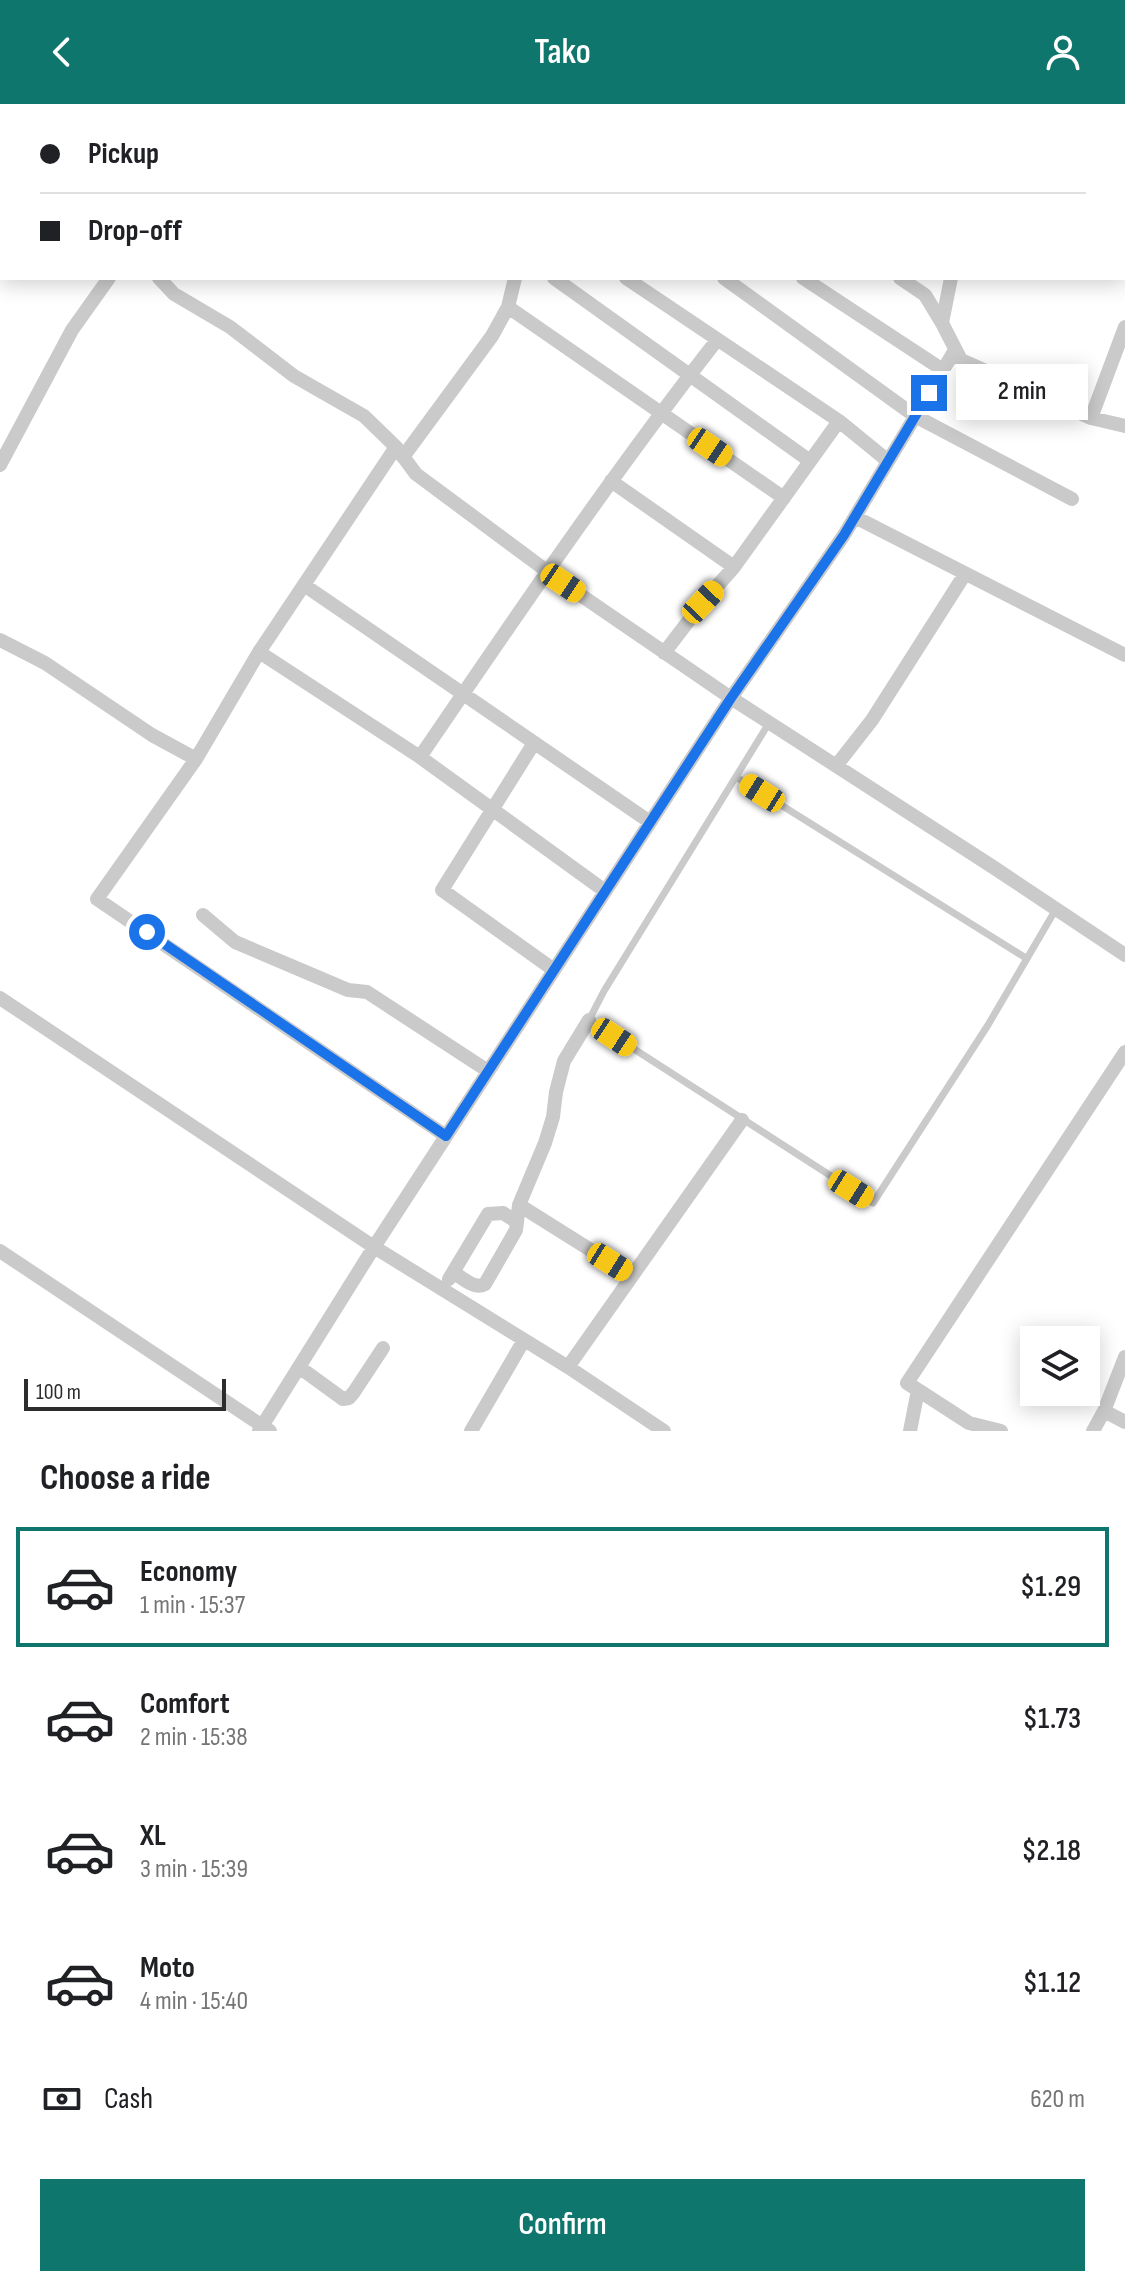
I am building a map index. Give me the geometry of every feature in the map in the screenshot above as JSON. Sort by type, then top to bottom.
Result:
[{"type":"street","points":[[0,465],[72,330],[108,280]]},
{"type":"street","points":[[161,280],[174,294],[230,327],[294,376],[364,416],[416,474],[546,571],[731,698],[1125,955]]},
{"type":"street","points":[[446,1136],[97,899],[196,759],[259,652],[304,585],[399,452],[492,336],[508,307],[515,280]]},
{"type":"street","points":[[557,280],[810,461]]},
{"type":"street","points":[[629,280],[839,421],[888,461]]},
{"type":"street","points":[[727,280],[915,416],[1072,499]]},
{"type":"street","points":[[806,280],[943,370]]},
{"type":"street","points":[[903,280],[925,295],[961,360],[1091,418],[1125,426]]},
{"type":"street","points":[[942,323],[951,280]]},
{"type":"street","points":[[508,307],[784,498]]},
{"type":"street","points":[[1091,418],[1125,327]]},
{"type":"street","points":[[420,757],[546,571],[717,340]]},
{"type":"street","points":[[0,1251],[264,1429],[374,1247],[488,1071],[731,698],[855,517],[955,350]]},
{"type":"street","points":[[664,653],[734,567],[839,421]]},
{"type":"street","points":[[611,481],[734,567]]},
{"type":"street","points":[[855,517],[1125,655]]},
{"type":"street","points":[[836,766],[872,720],[965,574]]},
{"type":"street","points":[[304,585],[650,822]]},
{"type":"street","points":[[0,640],[45,663],[152,735],[196,759]]},
{"type":"street","points":[[259,652],[420,757],[605,891]]},
{"type":"street","points":[[534,743],[442,890],[554,970]]},
{"type":"street","points":[[203,915],[235,942],[348,990],[367,992],[488,1071]]},
{"type":"street","points":[[0,998],[374,1247],[568,1367],[664,1431]]},
{"type":"street","points":[[453,1272],[476,1286],[482,1286],[511,1242],[519,1205],[553,1117],[564,1061],[589,1020]]},
{"type":"street","points":[[1001,1431],[969,1423],[907,1383],[1125,1052]]},
{"type":"street","points":[[568,1367],[742,1120]]},
{"type":"street","points":[[519,1205],[632,1276]]},
{"type":"street","points":[[443,1289],[488,1214],[503,1213],[517,1222]]},
{"type":"street","points":[[471,1431],[524,1340]]},
{"type":"street","points":[[299,1367],[343,1399],[349,1398],[383,1348]]},
{"type":"street","points":[[1093,1431],[1120,1384],[1125,1357]]},
{"type":"street","points":[[910,1431],[918,1390]]},
{"type":"street","points":[[1104,1411],[1125,1422]]},
{"type":"lane","points":[[769,723],[589,1020],[742,1120],[873,1203],[988,1025],[1056,909]]},
{"type":"lane","points":[[736,777],[1026,958]]},
{"type":"route","points":[[147,932],[446,1136],[731,698],[844,535],[929,393]]}]
